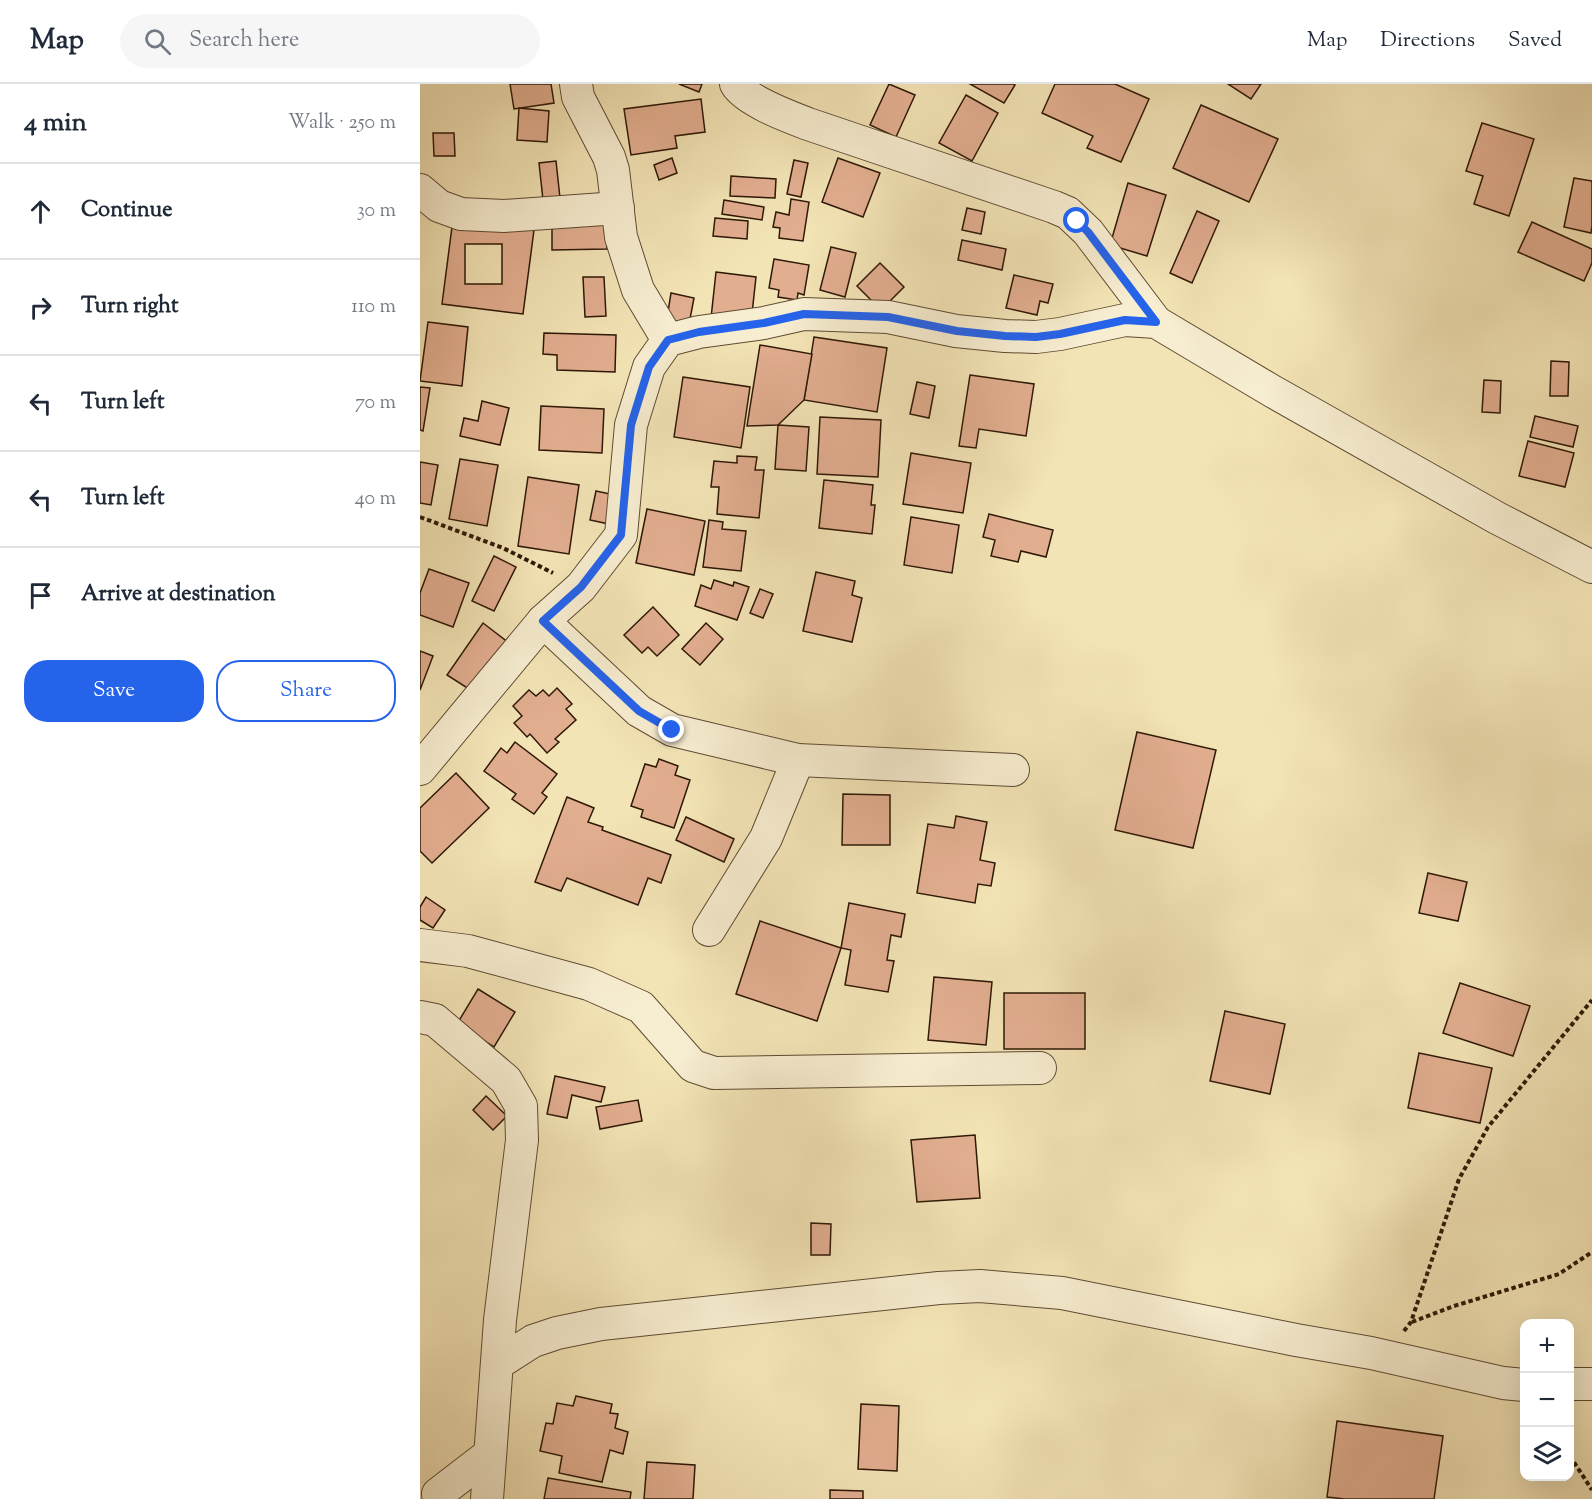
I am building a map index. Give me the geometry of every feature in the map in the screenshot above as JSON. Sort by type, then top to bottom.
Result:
[{"type":"street","points":[[576,84],[578,97],[609,157],[613,170],[621,237],[638,290],[668,340]]},
{"type":"street","points":[[736,84],[748,97],[798,121],[1068,213],[1088,232],[1156,322],[1272,391],[1497,518],[1592,567]]},
{"type":"street","points":[[420,190],[439,206],[461,214],[504,216],[618,208]]},
{"type":"street","points":[[423,761],[543,621],[581,587],[621,535],[631,425],[649,367],[668,340],[699,332],[764,323],[804,314],[888,317],[957,331],[1016,337],[1060,334],[1125,320],[1156,322]]},
{"type":"street","points":[[543,621],[639,711],[672,730],[798,760],[1013,770]]},
{"type":"street","points":[[709,930],[766,838],[798,760]]},
{"type":"street","points":[[420,945],[468,951],[589,984],[641,1007],[693,1066],[714,1073],[1040,1068]]},
{"type":"street","points":[[420,1017],[435,1020],[506,1080],[521,1106],[522,1140],[500,1320],[487,1499]]},
{"type":"street","points":[[497,1364],[532,1341],[601,1324],[939,1288],[980,1286],[1062,1293],[1520,1385]]},
{"type":"street","points":[[1574,1384],[1592,1384]]},
{"type":"street","points":[[434,1494],[490,1454]]},
{"type":"path","points":[[420,517],[503,548],[581,587]]},
{"type":"path","points":[[1371,1353],[1404,1330],[1411,1322],[1459,1179],[1488,1127],[1592,1000]]},
{"type":"path","points":[[1411,1322],[1454,1306],[1559,1274],[1592,1252]]},
{"type":"path","points":[[1574,1463],[1592,1490]]},
{"type":"building","points":[[510,84],[551,84],[554,103],[514,109]]},
{"type":"building","points":[[679,84],[702,84],[699,92]]},
{"type":"building","points":[[889,84],[915,95],[896,137],[870,125]]},
{"type":"building","points":[[970,84],[1013,84],[1015,85],[1004,103]]},
{"type":"building","points":[[1055,84],[1115,84],[1149,99],[1121,162],[1087,148],[1093,136],[1042,113]]},
{"type":"building","points":[[1228,84],[1261,84],[1251,99]]},
{"type":"building","points":[[966,95],[998,113],[972,161],[939,143]]},
{"type":"building","points":[[701,99],[705,132],[675,136],[677,148],[631,155],[624,109]]},
{"type":"building","points":[[1201,105],[1278,139],[1249,202],[1173,168]]},
{"type":"building","points":[[519,108],[549,111],[547,142],[517,140]]},
{"type":"building","points":[[1482,123],[1534,139],[1509,216],[1474,204],[1483,176],[1466,171]]},
{"type":"building","points":[[433,133],[454,133],[455,156],[434,156]]},
{"type":"building","points":[[672,158],[677,173],[659,180],[654,165]]},
{"type":"building","points":[[838,158],[880,173],[863,217],[822,202]]},
{"type":"building","points":[[794,160],[808,163],[801,197],[787,194]]},
{"type":"building","points":[[556,161],[560,198],[543,200],[539,163]]},
{"type":"building","points":[[731,176],[776,179],[775,198],[730,196]]},
{"type":"building","points":[[1574,178],[1592,181],[1591,233],[1564,227]]},
{"type":"building","points":[[1128,183],[1166,195],[1147,256],[1110,245]]},
{"type":"building","points":[[791,199],[809,202],[803,241],[779,238],[780,228],[773,227],[776,212],[789,215]]},
{"type":"building","points":[[724,200],[764,207],[762,220],[722,214]]},
{"type":"building","points":[[967,208],[985,212],[981,234],[962,230]]},
{"type":"building","points":[[1197,211],[1219,221],[1192,283],[1170,273]]},
{"type":"building","points":[[715,218],[748,221],[747,239],[713,236]]},
{"type":"building","points":[[453,219],[534,230],[523,314],[442,304]],"holes":[[[465,244],[502,244],[502,284],[465,284]]]},
{"type":"building","points":[[1532,222],[1592,249],[1592,263],[1584,281],[1518,252]]},
{"type":"building","points":[[606,225],[607,249],[552,250],[552,226]]},
{"type":"building","points":[[962,240],[1006,249],[1002,270],[958,260]]},
{"type":"building","points":[[831,247],[856,253],[845,297],[820,290]]},
{"type":"building","points":[[774,259],[809,265],[804,295],[798,293],[797,300],[778,297],[779,290],[769,288]]},
{"type":"building","points":[[880,263],[904,287],[881,310],[857,286]]},
{"type":"building","points":[[716,272],[756,277],[751,323],[711,318]]},
{"type":"building","points":[[1014,275],[1053,284],[1048,303],[1040,301],[1037,315],[1006,308]]},
{"type":"building","points":[[583,277],[604,277],[606,316],[585,317]]},
{"type":"building","points":[[671,293],[694,298],[687,335],[665,331]]},
{"type":"building","points":[[428,322],[468,327],[462,386],[420,381]]},
{"type":"building","points":[[544,333],[616,335],[615,372],[557,370],[557,355],[543,354]]},
{"type":"building","points":[[814,337],[887,348],[877,412],[804,400]]},
{"type":"building","points":[[760,345],[812,354],[804,400],[778,425],[747,426]]},
{"type":"building","points":[[1551,361],[1569,362],[1568,396],[1550,396]]},
{"type":"building","points":[[970,375],[1034,384],[1026,436],[979,429],[976,448],[959,446]]},
{"type":"building","points":[[683,377],[750,387],[741,448],[674,437]]},
{"type":"building","points":[[1484,380],[1501,381],[1500,413],[1482,412]]},
{"type":"building","points":[[917,382],[935,386],[929,418],[910,414]]},
{"type":"building","points":[[420,387],[430,388],[423,431],[420,430]]},
{"type":"building","points":[[482,401],[509,408],[500,445],[460,436],[464,418],[478,421]]},
{"type":"building","points":[[541,406],[604,409],[602,453],[539,450]]},
{"type":"building","points":[[1535,416],[1578,426],[1573,447],[1530,437]]},
{"type":"building","points":[[820,417],[881,420],[878,477],[817,474]]},
{"type":"building","points":[[778,425],[809,427],[806,471],[775,469]]},
{"type":"building","points":[[1528,441],[1574,453],[1565,487],[1519,476]]},
{"type":"building","points":[[911,453],[971,463],[963,513],[903,504]]},
{"type":"building","points":[[737,456],[757,457],[755,470],[764,470],[759,518],[717,514],[719,487],[711,487],[714,461],[737,463]]},
{"type":"building","points":[[460,459],[498,465],[487,526],[449,519]]},
{"type":"building","points":[[420,462],[438,465],[431,505],[420,503]]},
{"type":"building","points":[[528,477],[579,485],[569,554],[518,546]]},
{"type":"building","points":[[824,480],[873,485],[871,505],[875,505],[872,534],[819,528]]},
{"type":"building","points":[[596,491],[615,495],[609,524],[590,520]]},
{"type":"building","points":[[647,509],[705,521],[694,575],[636,563]]},
{"type":"building","points":[[989,514],[1053,530],[1046,557],[1021,551],[1018,562],[991,556],[995,540],[983,537]]},
{"type":"building","points":[[911,517],[959,525],[952,573],[904,565]]},
{"type":"building","points":[[709,520],[723,522],[722,529],[746,531],[741,571],[703,567]]},
{"type":"building","points":[[494,556],[516,567],[494,611],[472,601]]},
{"type":"building","points":[[429,569],[469,583],[453,627],[420,615],[420,593]]},
{"type":"building","points":[[816,572],[855,581],[852,595],[862,598],[852,642],[803,631]]},
{"type":"building","points":[[714,580],[733,586],[734,582],[749,587],[737,620],[695,606],[701,585],[711,589]]},
{"type":"building","points":[[760,589],[773,594],[763,618],[750,613]]},
{"type":"building","points":[[653,607],[679,635],[657,656],[648,647],[642,653],[624,635]]},
{"type":"building","points":[[483,623],[509,643],[472,691],[447,675]]},
{"type":"building","points":[[706,623],[723,639],[700,665],[682,649]]},
{"type":"building","points":[[420,651],[433,656],[420,690]]},
{"type":"building","points":[[557,688],[572,704],[566,709],[576,720],[555,739],[559,742],[547,753],[530,734],[527,737],[514,723],[522,716],[513,706],[529,690],[536,696],[543,690],[549,696]]},
{"type":"building","points":[[1137,732],[1216,750],[1193,848],[1115,830]]},
{"type":"building","points":[[515,742],[557,774],[542,793],[547,797],[534,814],[512,799],[516,794],[484,771],[501,748],[507,753]]},
{"type":"building","points":[[659,759],[678,766],[675,775],[690,780],[674,828],[641,817],[643,810],[631,806],[645,764],[656,767]]},
{"type":"building","points":[[456,773],[489,808],[432,863],[420,851],[420,808]]},
{"type":"building","points":[[843,794],[890,795],[890,845],[842,845]]},
{"type":"building","points":[[567,797],[594,808],[588,822],[603,827],[602,830],[671,855],[661,883],[648,878],[638,905],[567,878],[561,891],[535,882]]},
{"type":"building","points":[[956,816],[987,822],[980,860],[995,863],[991,886],[978,884],[975,903],[917,893],[928,824],[954,828]]},
{"type":"building","points":[[686,817],[734,839],[724,862],[676,840]]},
{"type":"building","points":[[1428,873],[1467,882],[1458,921],[1419,913]]},
{"type":"building","points":[[426,897],[445,910],[433,928],[420,920],[420,907]]},
{"type":"building","points":[[849,903],[905,914],[901,937],[891,935],[887,960],[894,961],[888,992],[845,985],[851,950],[841,948]]},
{"type":"building","points":[[760,921],[841,948],[817,1021],[736,994]]},
{"type":"building","points":[[934,977],[992,982],[986,1045],[928,1040]]},
{"type":"building","points":[[1460,983],[1530,1006],[1513,1056],[1443,1033]]},
{"type":"building","points":[[478,989],[515,1012],[494,1047],[457,1024]]},
{"type":"building","points":[[1004,993],[1085,993],[1085,1049],[1004,1049]]},
{"type":"building","points":[[1225,1011],[1285,1024],[1270,1094],[1210,1081]]},
{"type":"building","points":[[1419,1053],[1492,1068],[1480,1123],[1408,1108]]},
{"type":"building","points":[[555,1076],[605,1087],[601,1102],[572,1095],[567,1118],[547,1114]]},
{"type":"building","points":[[486,1096],[507,1116],[493,1130],[473,1110]]},
{"type":"building","points":[[638,1100],[642,1121],[600,1129],[596,1107]]},
{"type":"building","points":[[975,1135],[980,1198],[917,1202],[911,1140]]},
{"type":"building","points":[[811,1223],[831,1224],[830,1255],[811,1255]]},
{"type":"building","points":[[576,1396],[612,1404],[610,1413],[618,1414],[615,1428],[628,1432],[623,1454],[610,1450],[602,1482],[559,1473],[562,1456],[540,1451],[546,1423],[553,1424],[557,1403],[573,1406]]},
{"type":"building","points":[[861,1404],[899,1406],[897,1471],[858,1469]]},
{"type":"building","points":[[1337,1421],[1443,1436],[1434,1499],[1327,1497]]},
{"type":"building","points":[[647,1462],[695,1465],[693,1499],[644,1499]]},
{"type":"building","points":[[548,1478],[631,1492],[630,1499],[544,1499]]},
{"type":"building","points":[[830,1490],[863,1491],[863,1499],[830,1499]]},
{"type":"route","points":[[672,730],[639,711],[543,621],[581,587],[621,535],[631,425],[649,367],[668,340],[699,332],[764,323],[804,314],[888,317],[957,331],[1036,337],[1125,320],[1156,322],[1088,232],[1077,221]]}]
